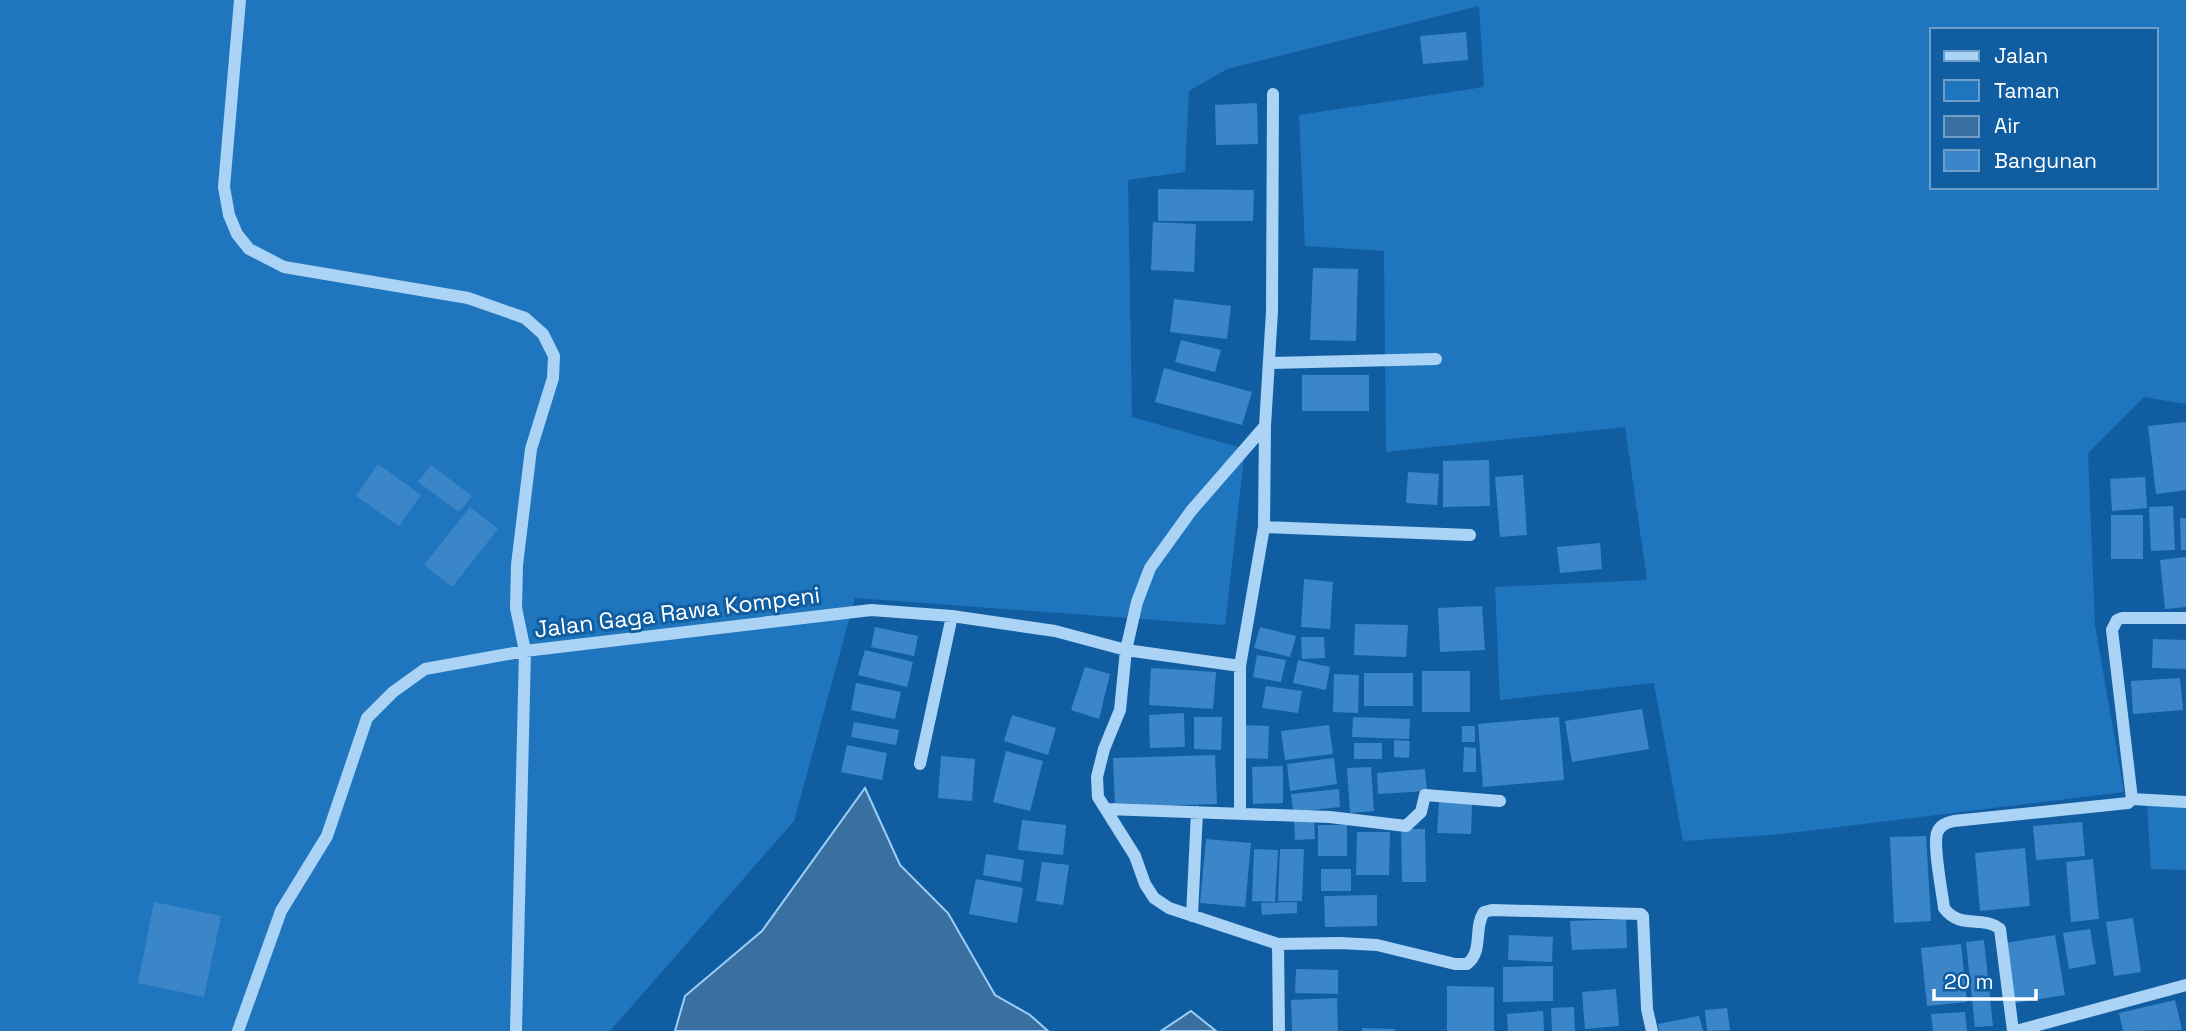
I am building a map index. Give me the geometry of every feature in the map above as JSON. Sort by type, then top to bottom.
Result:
[{"type":"street","points":[[237,1031],[281,911],[327,836],[368,719],[393,692],[425,669],[525,651],[516,608],[517,565],[531,449],[553,378],[554,356],[543,334],[525,318],[494,306],[468,298],[284,267],[249,249],[237,234],[229,215],[224,187],[240,0]]},
{"type":"street","points":[[1240,813],[1240,666],[1264,527],[1265,426],[1272,311],[1273,94]]},
{"type":"street","points":[[1269,363],[1436,359]]},
{"type":"street","points":[[1265,426],[1191,511],[1150,568],[1137,602],[1126,650],[1119,710],[1097,777],[1098,797],[1135,856],[1145,884],[1154,898],[1169,908],[1278,944],[1377,945],[1454,964],[1467,964],[1473,960],[1480,918],[1484,912],[1492,909],[1641,914],[1647,1009],[1652,1031]]},
{"type":"street","points":[[1264,527],[1470,535]]},
{"type":"street","name":"Jalan Gaga Rawa Kompeni","points":[[516,1031],[525,651],[871,610],[952,616],[1055,631],[1126,650],[1240,666]]},
{"type":"street","points":[[920,764],[952,616]]},
{"type":"street","points":[[2132,799],[2112,630],[2117,620],[2122,618],[2186,618]]},
{"type":"street","points":[[1106,809],[1330,817],[1406,826],[1421,812],[1425,795],[1500,801]]},
{"type":"street","points":[[2186,802],[2132,799],[2128,803],[1954,821],[1943,824],[1937,832],[1936,844],[1944,908],[1950,916],[1959,920],[1992,923],[2000,929],[2015,1031],[2186,985]]},
{"type":"street","points":[[1192,916],[1197,812]]},
{"type":"street","points":[[1278,944],[1279,1031]]},
{"type":"green space","points":[[0,0],[2186,0],[2186,404],[2144,397],[2088,453],[2095,625],[2124,792],[1782,834],[1683,841],[1654,683],[1500,700],[1495,587],[1647,580],[1625,427],[1386,452],[1384,251],[1305,246],[1299,115],[1484,87],[1479,6],[1227,69],[1189,91],[1185,172],[1128,180],[1132,417],[1245,449],[1225,625],[855,598],[794,821],[610,1031],[0,1031]]},
{"type":"green space","points":[[2186,803],[2186,870],[2151,869],[2147,805]]},
{"type":"water","points":[[865,788],[900,865],[948,913],[995,995],[1030,1015],[1048,1031],[675,1031],[685,996],[762,931]]},
{"type":"water","points":[[1191,1011],[1216,1031],[1161,1031]]},
{"type":"building","points":[[1466,32],[1468,60],[1423,64],[1420,36]]},
{"type":"building","points":[[1257,103],[1258,144],[1216,145],[1215,105]]},
{"type":"building","points":[[1158,189],[1254,190],[1253,221],[1158,221]]},
{"type":"building","points":[[1153,222],[1196,224],[1194,272],[1151,270]]},
{"type":"building","points":[[1313,268],[1358,269],[1356,341],[1310,340]]},
{"type":"building","points":[[1174,299],[1231,306],[1227,339],[1170,332]]},
{"type":"building","points":[[1181,340],[1221,350],[1215,372],[1175,362]]},
{"type":"building","points":[[1164,368],[1252,392],[1242,425],[1155,402]]},
{"type":"building","points":[[1302,375],[1369,375],[1369,411],[1302,411]]},
{"type":"building","points":[[2186,422],[2186,490],[2156,494],[2148,426]]},
{"type":"building","points":[[1489,460],[1490,506],[1443,507],[1443,461]]},
{"type":"building","points":[[378,464],[421,495],[399,526],[356,496]]},
{"type":"building","points":[[431,465],[472,496],[459,512],[418,482]]},
{"type":"building","points":[[1408,472],[1439,474],[1437,505],[1406,503]]},
{"type":"building","points":[[1523,475],[1527,535],[1500,537],[1495,477]]},
{"type":"building","points":[[2145,477],[2147,508],[2112,511],[2110,479]]},
{"type":"building","points":[[2173,506],[2175,550],[2151,551],[2149,507]]},
{"type":"building","points":[[470,507],[498,529],[452,587],[424,565]]},
{"type":"building","points":[[2111,515],[2143,515],[2143,559],[2111,559]]},
{"type":"building","points":[[2180,518],[2186,518],[2186,550],[2181,550]]},
{"type":"building","points":[[1600,543],[1602,569],[1560,573],[1557,547]]},
{"type":"building","points":[[2186,557],[2186,607],[2165,609],[2160,560]]},
{"type":"building","points":[[1304,579],[1333,582],[1330,629],[1301,627]]},
{"type":"building","points":[[1482,606],[1485,650],[1440,652],[1438,608]]},
{"type":"building","points":[[1355,624],[1408,625],[1406,657],[1354,655]]},
{"type":"building","points":[[875,627],[918,636],[914,656],[871,647]]},
{"type":"building","points":[[1260,627],[1296,636],[1290,657],[1254,648]]},
{"type":"building","points":[[1301,637],[1324,637],[1325,658],[1302,659]]},
{"type":"building","points":[[2153,639],[2186,640],[2186,669],[2152,668]]},
{"type":"building","points":[[865,650],[913,662],[907,687],[858,675]]},
{"type":"building","points":[[1257,655],[1286,660],[1281,682],[1253,677]]},
{"type":"building","points":[[1298,660],[1330,667],[1326,690],[1293,683]]},
{"type":"building","points":[[1085,667],[1110,674],[1099,719],[1071,710]]},
{"type":"building","points":[[1151,668],[1216,672],[1213,709],[1149,705]]},
{"type":"building","points":[[1422,671],[1470,671],[1470,712],[1422,712]]},
{"type":"building","points":[[1364,673],[1413,673],[1413,706],[1364,706]]},
{"type":"building","points":[[1334,674],[1359,675],[1358,713],[1333,712]]},
{"type":"building","points":[[2180,678],[2183,710],[2133,714],[2131,681]]},
{"type":"building","points":[[856,683],[901,692],[895,719],[851,710]]},
{"type":"building","points":[[1266,686],[1302,691],[1298,713],[1262,708]]},
{"type":"building","points":[[1642,709],[1649,749],[1572,762],[1565,721]]},
{"type":"building","points":[[1184,713],[1185,747],[1150,748],[1149,715]]},
{"type":"building","points":[[1012,715],[1056,728],[1048,755],[1004,741]]},
{"type":"building","points":[[1194,717],[1222,717],[1221,750],[1194,749]]},
{"type":"building","points":[[1353,717],[1410,719],[1409,739],[1352,737]]},
{"type":"building","points":[[1559,717],[1564,780],[1483,787],[1478,724]]},
{"type":"building","points":[[854,722],[899,730],[896,745],[851,737]]},
{"type":"building","points":[[1244,725],[1269,726],[1268,759],[1243,758]]},
{"type":"building","points":[[1329,725],[1333,754],[1285,760],[1281,731]]},
{"type":"building","points":[[1462,726],[1475,726],[1475,742],[1462,742]]},
{"type":"building","points":[[1394,740],[1410,741],[1409,758],[1394,757]]},
{"type":"building","points":[[1354,743],[1382,743],[1382,759],[1354,759]]},
{"type":"building","points":[[847,745],[887,753],[882,780],[841,772]]},
{"type":"building","points":[[1464,747],[1476,748],[1476,772],[1463,772]]},
{"type":"building","points":[[1006,751],[1043,761],[1030,811],[993,802]]},
{"type":"building","points":[[1215,755],[1217,804],[1115,807],[1113,758]]},
{"type":"building","points":[[941,756],[975,759],[972,801],[938,798]]},
{"type":"building","points":[[1334,758],[1337,784],[1290,791],[1287,764]]},
{"type":"building","points":[[1283,766],[1283,803],[1253,804],[1252,767]]},
{"type":"building","points":[[1371,767],[1374,811],[1350,813],[1347,768]]},
{"type":"building","points":[[1425,769],[1427,791],[1378,794],[1377,773]]},
{"type":"building","points":[[1339,789],[1340,807],[1293,812],[1291,794]]},
{"type":"building","points":[[1439,802],[1472,803],[1471,834],[1437,833]]},
{"type":"building","points":[[1314,818],[1315,839],[1295,840],[1294,820]]},
{"type":"building","points":[[1022,820],[1066,825],[1063,855],[1018,850]]},
{"type":"building","points":[[2082,822],[2085,856],[2036,860],[2033,826]]},
{"type":"building","points":[[1318,825],[1347,825],[1347,856],[1318,856]]},
{"type":"building","points":[[1401,829],[1425,829],[1426,882],[1402,882]]},
{"type":"building","points":[[1357,832],[1390,832],[1389,875],[1356,875]]},
{"type":"building","points":[[1926,836],[1931,921],[1894,923],[1890,837]]},
{"type":"building","points":[[1206,839],[1251,843],[1245,907],[1200,903]]},
{"type":"building","points":[[2025,848],[2030,906],[1980,911],[1975,853]]},
{"type":"building","points":[[1254,849],[1278,850],[1275,902],[1252,901]]},
{"type":"building","points":[[1280,849],[1304,849],[1302,901],[1278,901]]},
{"type":"building","points":[[986,854],[1024,860],[1021,882],[983,875]]},
{"type":"building","points":[[2093,859],[2099,919],[2071,922],[2066,862]]},
{"type":"building","points":[[1042,862],[1069,865],[1063,905],[1036,901]]},
{"type":"building","points":[[1321,869],[1351,869],[1351,891],[1321,891]]},
{"type":"building","points":[[976,879],[1023,888],[1017,923],[969,914]]},
{"type":"building","points":[[1377,895],[1377,926],[1325,927],[1324,896]]},
{"type":"building","points":[[154,902],[221,916],[204,997],[138,983]]},
{"type":"building","points":[[1297,902],[1297,913],[1262,915],[1261,903]]},
{"type":"building","points":[[2133,918],[2141,972],[2114,976],[2106,922]]},
{"type":"building","points":[[1626,919],[1627,948],[1572,950],[1570,921]]},
{"type":"building","points":[[2090,929],[2096,964],[2069,969],[2063,933]]},
{"type":"building","points":[[1509,935],[1553,937],[1552,962],[1508,960]]},
{"type":"building","points":[[2055,935],[2065,995],[2015,1003],[2005,943]]},
{"type":"building","points":[[1984,940],[1993,1026],[1975,1027],[1966,942]]},
{"type":"building","points":[[1961,944],[1967,1002],[1927,1006],[1921,948]]},
{"type":"building","points":[[1553,966],[1553,1001],[1503,1002],[1503,967]]},
{"type":"building","points":[[1296,969],[1338,970],[1338,994],[1295,993]]},
{"type":"building","points":[[1447,986],[1494,987],[1494,1031],[1447,1031]]},
{"type":"building","points":[[1616,989],[1619,1026],[1585,1029],[1582,992]]},
{"type":"building","points":[[1337,998],[1338,1031],[1292,1031],[1291,1000]]},
{"type":"building","points":[[2175,1000],[2182,1030],[2123,1031],[2119,1013]]},
{"type":"building","points":[[1574,1007],[1575,1031],[1552,1031],[1551,1008]]},
{"type":"building","points":[[1727,1008],[1730,1030],[1707,1031],[1705,1010]]},
{"type":"building","points":[[1543,1011],[1544,1031],[1508,1031],[1507,1014]]},
{"type":"building","points":[[1965,1012],[1967,1031],[1933,1031],[1931,1014]]},
{"type":"building","points":[[1699,1016],[1703,1031],[1659,1031],[1658,1024]]},
{"type":"building","points":[[1362,1028],[1395,1029],[1395,1031],[1362,1031]]}]
